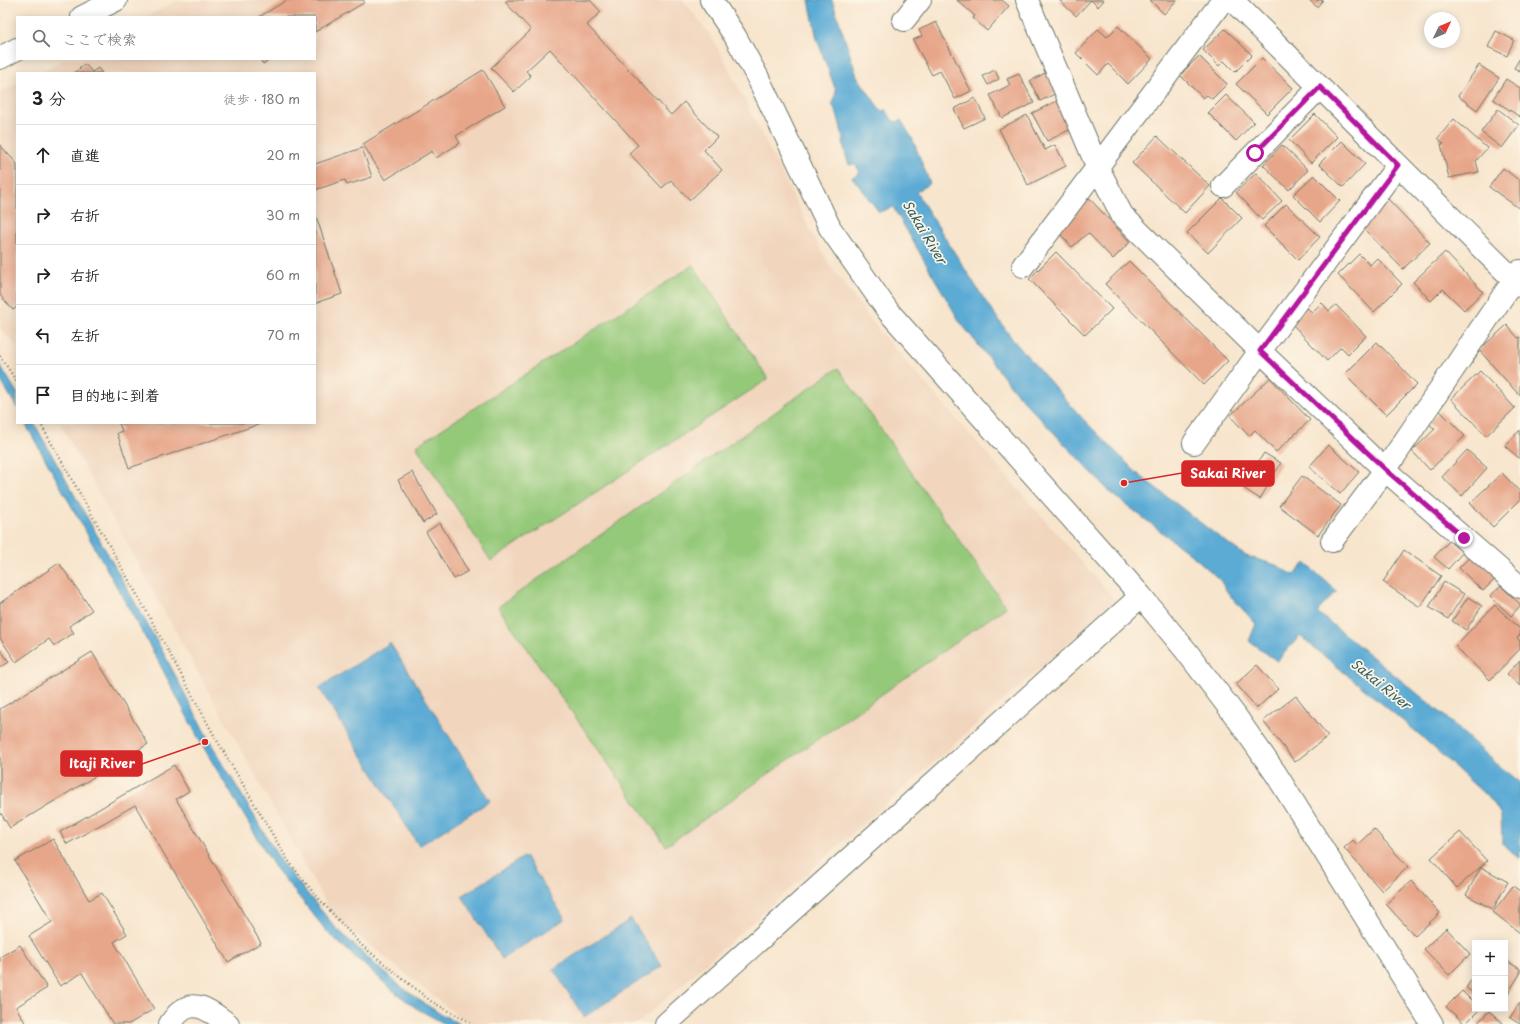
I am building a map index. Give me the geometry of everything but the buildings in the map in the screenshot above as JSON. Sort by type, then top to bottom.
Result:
[{"type":"street","points":[[84,16],[116,0]]},
{"type":"street","points":[[711,0],[735,36],[757,76],[830,228],[888,311],[1141,596],[1192,658],[1237,718],[1276,774],[1432,1024]]},
{"type":"street","points":[[904,20],[920,0]]},
{"type":"street","points":[[1027,0],[1097,166],[1122,215],[1260,351],[1386,470],[1520,587]]},
{"type":"street","points":[[1023,266],[1223,0]]},
{"type":"street","points":[[1232,0],[1398,165],[1518,279],[1386,470],[1332,541]]},
{"type":"street","points":[[0,58],[16,50]]},
{"type":"street","points":[[1223,186],[1320,87]]},
{"type":"street","points":[[1194,443],[1260,351],[1398,165]]},
{"type":"street","points":[[666,1024],[1141,596]]},
{"type":"street","points":[[170,1024],[180,1011],[195,1006],[204,1007],[228,1024]]},
{"type":"path","points":[[0,356],[16,380]]},
{"type":"path","points":[[41,424],[153,623],[215,737],[287,859],[312,891],[360,944],[432,1002],[473,1024]]},
{"type":"shaded area","points":[[179,0],[683,0],[709,33],[724,59],[811,232],[832,268],[881,333],[1116,601],[637,1024],[479,1024],[462,1019],[333,916],[61,424],[316,424],[316,72],[40,72],[63,60],[316,60],[316,16],[148,16]]},
{"type":"shaded area","points":[[16,84],[16,346],[0,329],[0,92]]},
{"type":"green space","points":[[693,265],[768,379],[491,561],[416,446]]},
{"type":"green space","points":[[838,368],[1006,607],[666,846],[498,607]]},
{"type":"water","points":[[809,0],[832,0],[857,76],[881,111],[886,110],[893,121],[897,122],[901,120],[912,138],[930,183],[916,192],[986,302],[1013,340],[1084,420],[1138,474],[1219,537],[1246,556],[1276,565],[1294,575],[1305,563],[1337,591],[1317,612],[1440,712],[1497,764],[1520,782],[1520,858],[1502,844],[1501,815],[1493,802],[1420,735],[1300,636],[1277,661],[1249,641],[1256,624],[1228,593],[1220,580],[1199,561],[1110,492],[1018,395],[960,322],[893,207],[879,212],[852,177],[856,176],[860,172],[855,164],[849,165],[846,157],[841,126],[832,104],[836,91],[817,39]]},
{"type":"water","points":[[0,365],[16,391],[16,406],[0,379]]},
{"type":"water","points":[[26,424],[35,424],[164,654],[209,740],[282,863],[335,927],[368,958],[419,1000],[460,1024],[445,1024],[416,1008],[396,993],[329,934],[274,866],[201,743],[156,657]]},
{"type":"water","points":[[390,643],[490,801],[419,846],[319,688]]},
{"type":"water","points":[[525,856],[565,919],[502,959],[462,896]]},
{"type":"water","points":[[631,919],[662,966],[584,1017],[553,969]]},
{"type":"place","name":"Sakai River","points":[[1124,483]]},
{"type":"place","name":"Itaji River","points":[[205,742]]},
{"type":"route","points":[[1255,153],[1320,87],[1398,165],[1260,351],[1386,470],[1464,538]]}]
